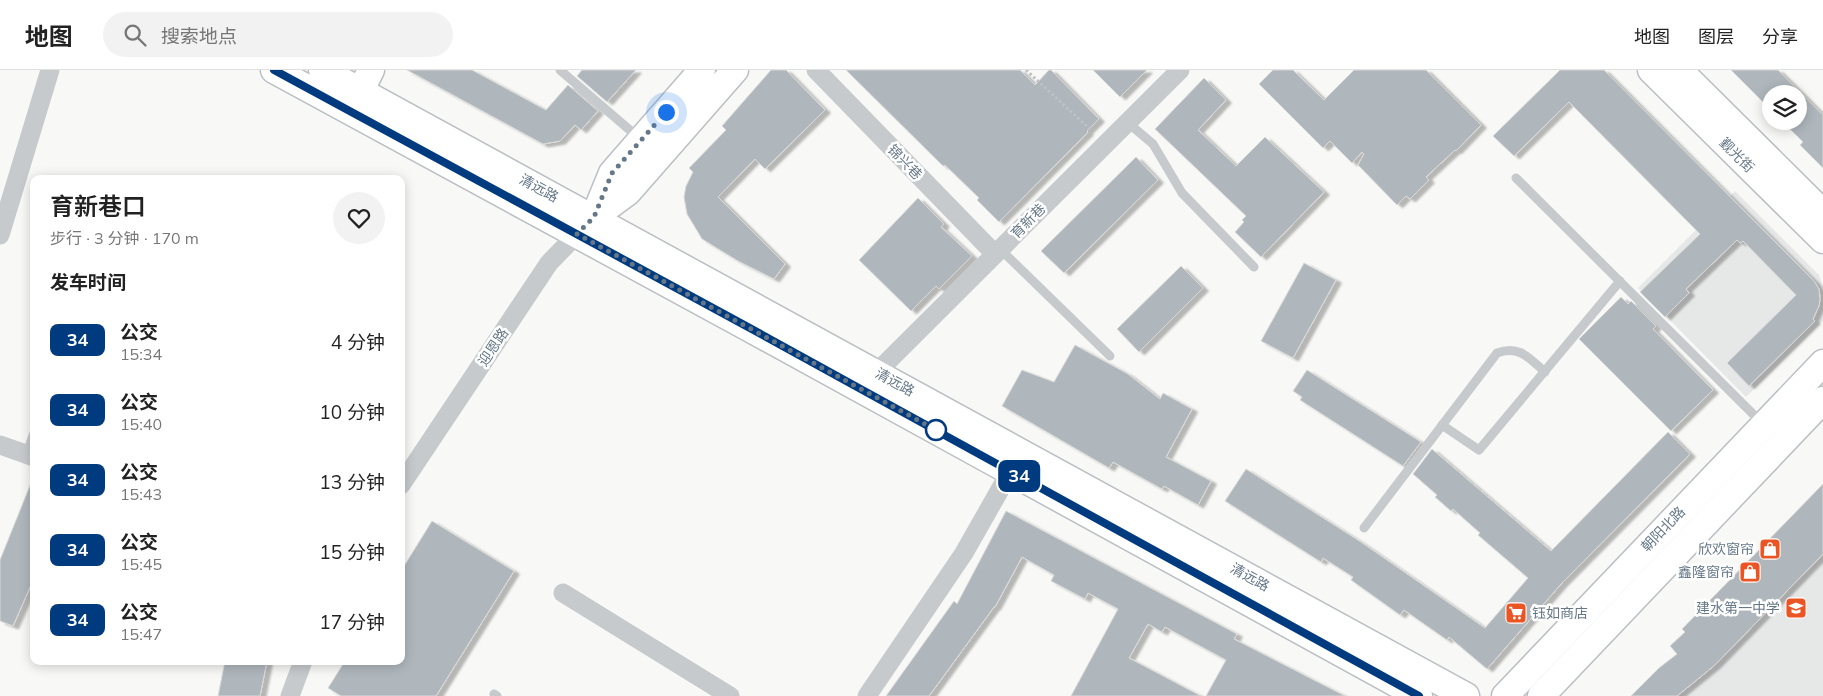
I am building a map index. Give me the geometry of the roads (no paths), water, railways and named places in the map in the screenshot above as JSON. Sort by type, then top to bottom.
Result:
[{"type":"main road","name":"清远路","points":[[274,70],[361,91]]},
{"type":"main road","name":"清远路","points":[[322,70],[361,91],[585,226],[1010,472],[1419,696]]},
{"type":"main road","name":"迎恩路","points":[[585,226],[612,173],[702,70]]},
{"type":"main road","name":"迎恩路","points":[[585,226],[628,192],[735,70]]},
{"type":"main road","name":"觐光街","points":[[1651,70],[1823,240]]},
{"type":"main road","name":"觐光街","points":[[1679,70],[1823,213]]},
{"type":"main road","name":"清远路","points":[[585,226],[877,372],[1466,696]]},
{"type":"main road","name":"朝阳北路","points":[[1505,696],[1823,363]]},
{"type":"main road","name":"朝阳北路","points":[[1541,696],[1823,400]]},
{"type":"street","points":[[0,235],[50,70]]},
{"type":"street","name":"锦兴巷","points":[[816,70],[997,252]]},
{"type":"street","name":"育新巷","points":[[877,372],[1180,70]]},
{"type":"street","name":"迎恩路","points":[[405,479],[549,262],[585,226]]},
{"type":"street","points":[[0,445],[30,456]]},
{"type":"street","points":[[867,696],[964,553],[1010,472]]},
{"type":"street","points":[[563,593],[730,696]]},
{"type":"street","points":[[290,696],[302,665]]},
{"type":"lane","points":[[560,70],[641,140]]},
{"type":"lane","points":[[1128,122],[1153,144],[1182,193],[1254,267]]},
{"type":"lane","points":[[1516,178],[1763,425]]},
{"type":"lane","points":[[997,252],[1110,356]]},
{"type":"lane","points":[[1442,425],[1479,450],[1620,281]]},
{"type":"lane","points":[[1364,528],[1497,352],[1508,350],[1523,353],[1545,372]]},
{"type":"place","name":"欣欢窗帘","points":[[1770,549]]},
{"type":"place","name":"鑫隆窗帘","points":[[1750,572]]},
{"type":"place","name":"建水第一中学","points":[[1796,608]]},
{"type":"place","name":"钰如商店","points":[[1516,613]]}]
